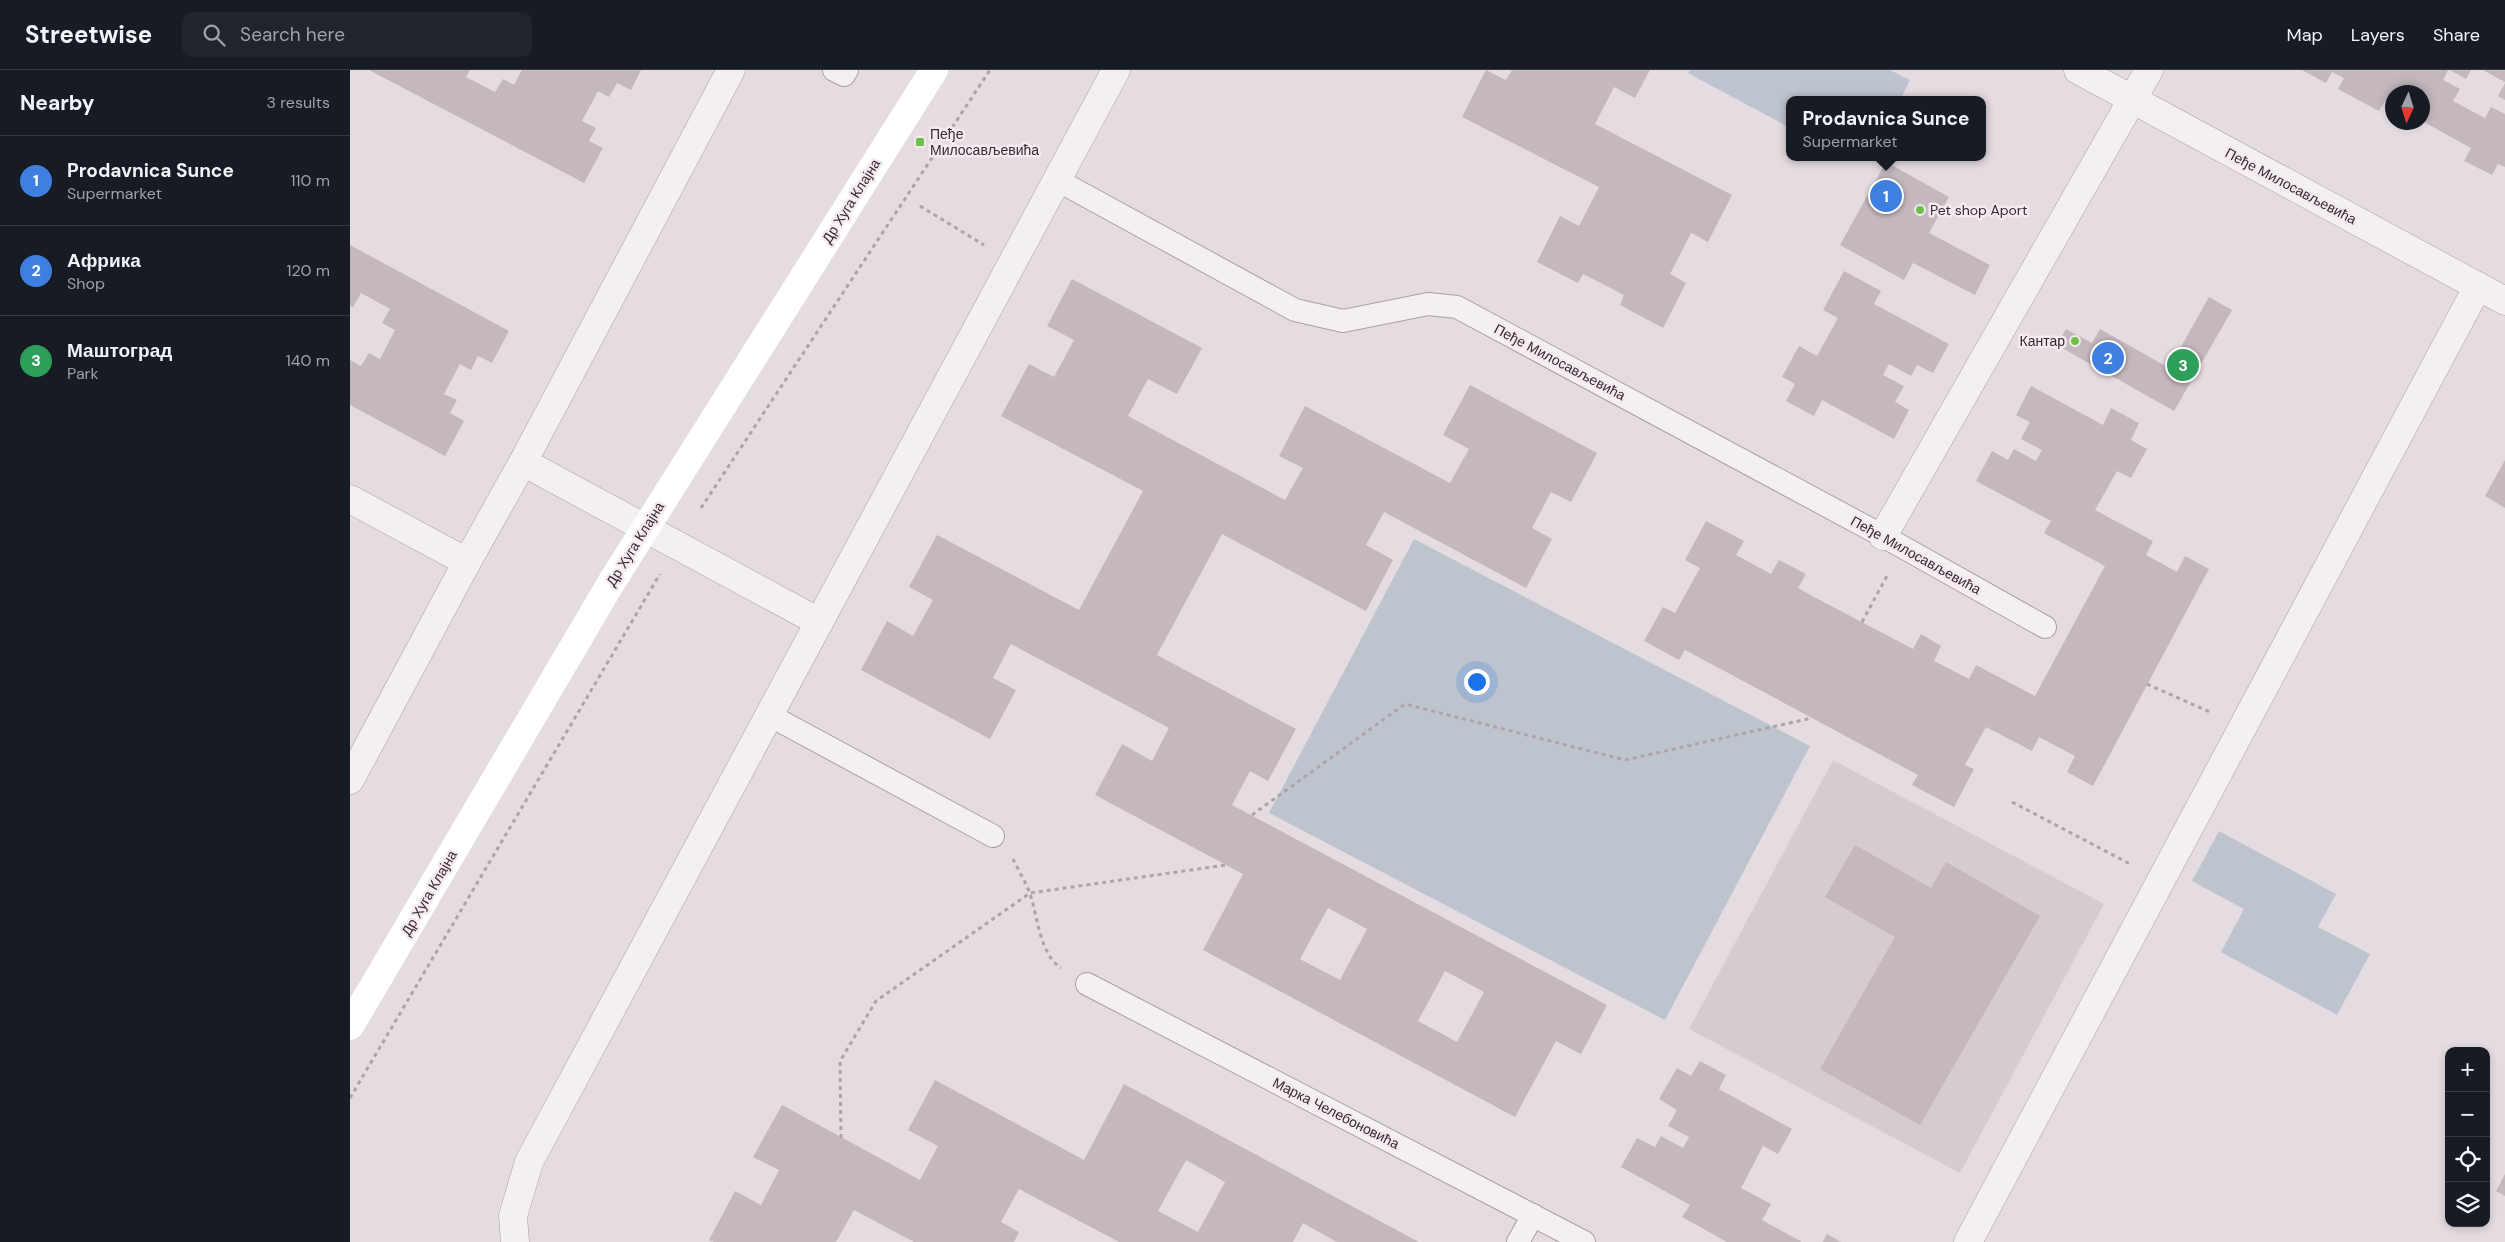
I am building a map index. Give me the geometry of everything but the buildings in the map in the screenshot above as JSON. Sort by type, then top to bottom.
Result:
[{"type":"main road","name":"Др Хуга Клајна","points":[[350,1026],[645,529],[934,70]]},
{"type":"street","points":[[350,780],[466,562],[523,462],[731,70]]},
{"type":"street","points":[[516,1242],[513,1216],[529,1162],[1116,70]]},
{"type":"street","name":"Пеђе Милосављевића","points":[[2078,70],[2505,301]]},
{"type":"street","points":[[1893,542],[2149,70]]},
{"type":"street","points":[[1968,1242],[2478,286]]},
{"type":"street","points":[[523,462],[819,622]]},
{"type":"street","points":[[350,499],[466,562]]},
{"type":"lane","points":[[834,70],[844,75],[847,70]]},
{"type":"lane","name":"Пеђе Милосављевића","points":[[1057,180],[1295,310],[1343,321],[1428,304],[1457,307],[1893,542],[2046,627]]},
{"type":"lane","points":[[770,715],[993,836]]},
{"type":"lane","name":"Марка Челебоновића","points":[[1087,984],[1584,1242]]},
{"type":"lane","points":[[1518,1242],[1533,1215]]},
{"type":"path","points":[[350,1098],[676,546],[990,70]]},
{"type":"path","points":[[920,206],[1012,262]]},
{"type":"path","points":[[1862,622],[1893,542]]},
{"type":"path","points":[[2147,684],[2243,727]]},
{"type":"path","points":[[1252,815],[1405,704],[1625,760],[1812,718]]},
{"type":"path","points":[[2012,802],[2161,881]]},
{"type":"path","points":[[993,836],[1012,858],[1030,893],[1042,940],[1054,963],[1087,984]]},
{"type":"path","points":[[841,1138],[840,1061],[876,1001],[1030,893],[1226,865]]},
{"type":"shaded area","points":[[1690,70],[1890,70],[1910,80],[1902,96],[1786,96],[1786,126],[1688,73]]},
{"type":"shaded area","points":[[1414,539],[1810,746],[1665,1020],[1269,813]]},
{"type":"shaded area","points":[[1833,760],[2104,904],[1960,1173],[1689,1029]]},
{"type":"shaded area","points":[[2219,831],[2336,894],[2318,927],[2370,954],[2337,1015],[2221,952],[2244,909],[2192,881]]},
{"type":"place","name":"Пеђе Милосављевића","points":[[920,142]]},
{"type":"place","name":"Prodavnica Sunce","points":[[1886,196]]},
{"type":"place","name":"Pet shop Aport","points":[[1920,210]]},
{"type":"place","name":"Кантар","points":[[2075,341]]},
{"type":"place","name":"Африка","points":[[2108,358]]},
{"type":"place","name":"Маштоград","points":[[2183,365]]}]
